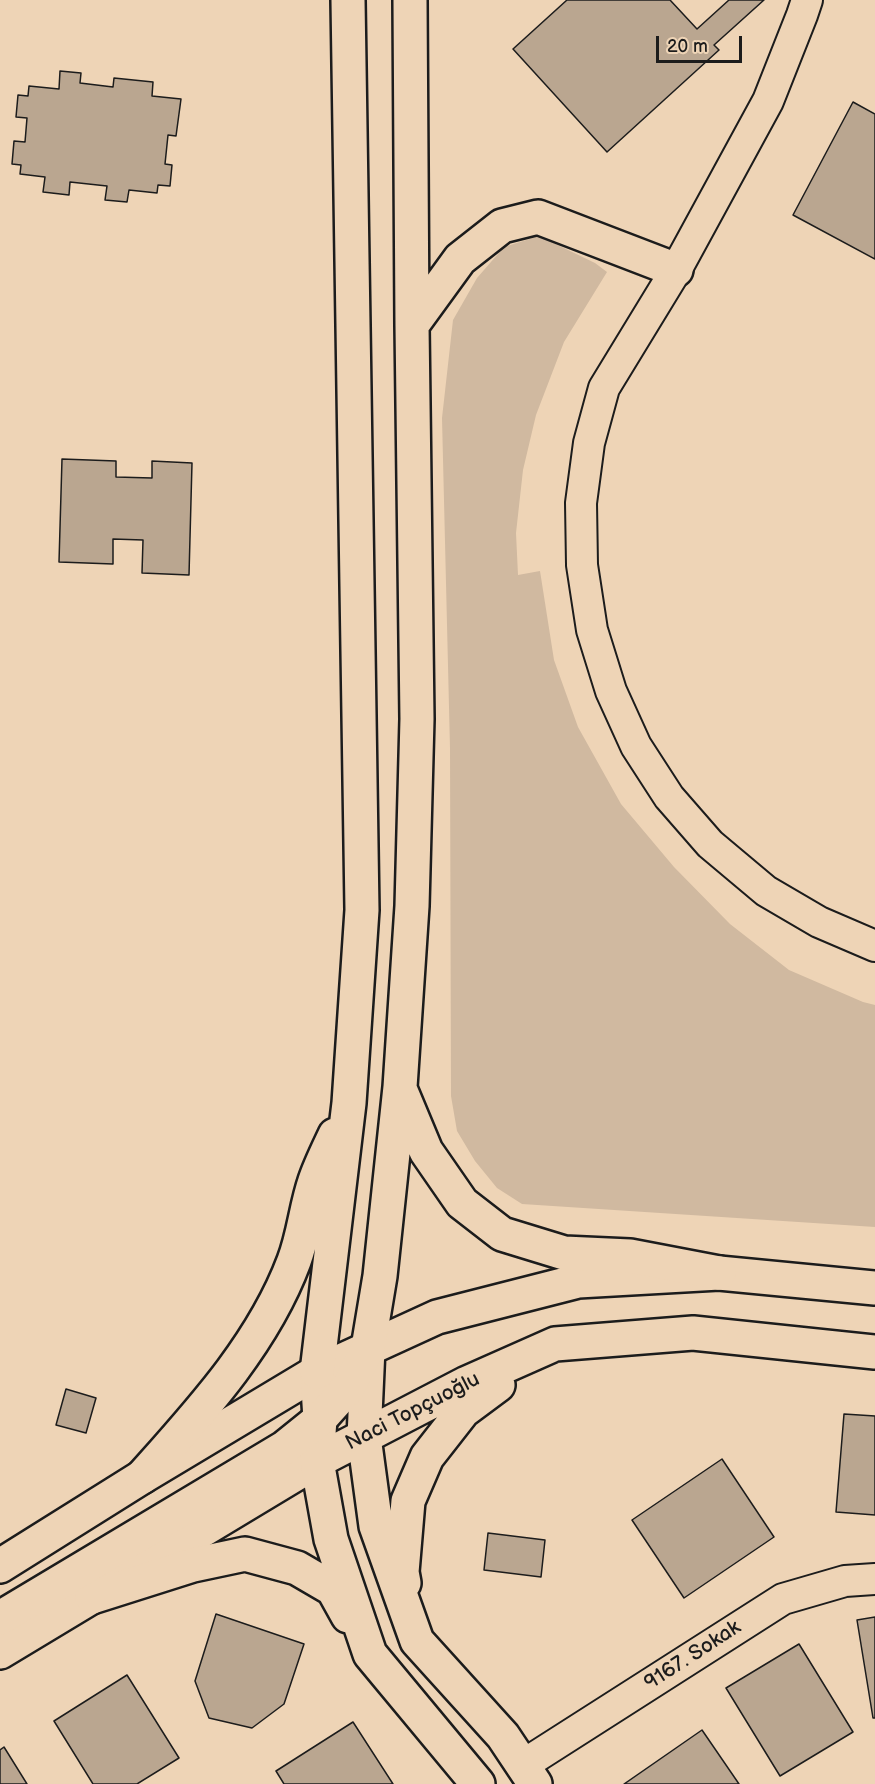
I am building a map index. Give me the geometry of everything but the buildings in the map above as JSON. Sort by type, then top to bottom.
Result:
[{"type":"main road","points":[[348,0],[362,899],[349,1103],[317,1372],[320,1419],[317,1461],[332,1539],[370,1654]]},
{"type":"main road","points":[[410,0],[417,719],[412,906],[400,1088],[380,1276],[368,1348],[364,1437],[376,1526],[417,1641],[503,1736],[529,1774]]},
{"type":"main road","points":[[412,325],[460,259],[502,226],[538,217],[676,270]]},
{"type":"main road","points":[[400,1088],[426,1151],[438,1169],[462,1203],[502,1234],[564,1253],[630,1256],[719,1273],[875,1288]]},
{"type":"main road","points":[[142,1477],[197,1416],[272,1309],[294,1260],[315,1180],[349,1103]]},
{"type":"main road","points":[[0,1566],[317,1372],[437,1317],[578,1281],[719,1273]]},
{"type":"main road","name":"Naci Topçuoğlu","points":[[0,1652],[317,1461],[467,1383],[555,1344],[693,1333],[875,1352]]},
{"type":"main road","points":[[417,1641],[402,1572],[408,1501],[427,1457],[463,1411],[555,1344]]},
{"type":"main road","points":[[0,1618],[285,1448],[320,1419],[348,1388],[368,1348]]},
{"type":"main road","points":[[92,1597],[193,1565],[245,1554],[297,1569],[333,1589],[370,1654],[478,1784]]},
{"type":"street","points":[[807,0],[768,101],[676,270],[604,388],[589,443],[581,503],[581,554],[592,630],[610,691],[636,746],[669,797],[710,844],[766,891],[819,922],[875,946]]},
{"type":"street","name":"9167. Sokak","points":[[529,1774],[783,1599],[845,1581],[875,1579]]},
{"type":"shaded area","points":[[539,236],[595,263],[607,272],[564,342],[536,415],[523,470],[516,533],[518,575],[540,571],[554,660],[578,727],[621,804],[674,867],[730,924],[789,970],[875,1005],[875,1227],[522,1204],[497,1188],[475,1161],[457,1131],[451,1096],[450,748],[442,418],[453,320],[477,278],[504,247]]}]
